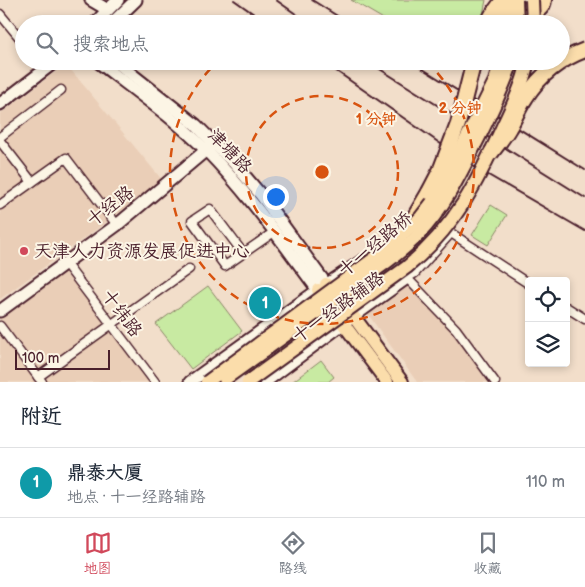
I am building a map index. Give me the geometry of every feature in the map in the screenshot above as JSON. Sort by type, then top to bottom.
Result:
[{"type":"highway","points":[[493,15],[505,0]]},
{"type":"highway","points":[[570,57],[585,50]]},
{"type":"highway","points":[[406,232],[440,171],[460,115],[472,70]]},
{"type":"highway","points":[[492,153],[526,96],[550,70]]},
{"type":"main road","points":[[91,0],[108,10]]},
{"type":"main road","points":[[103,15],[118,0]]},
{"type":"main road","points":[[120,15],[136,0]]},
{"type":"main road","points":[[496,0],[498,9],[501,12],[520,15],[538,12],[544,5],[545,0]]},
{"type":"main road","points":[[505,0],[506,15]]},
{"type":"main road","points":[[516,0],[517,15]]},
{"type":"main road","points":[[523,0],[524,15]]},
{"type":"main road","points":[[532,0],[533,15]]},
{"type":"main road","points":[[0,104],[37,70]]},
{"type":"main road","name":"津塘路","points":[[109,70],[210,147],[250,183],[322,287]]},
{"type":"main road","name":"津塘路","points":[[126,70],[183,115],[210,147],[274,232],[402,382]]},
{"type":"main road","points":[[207,382],[386,250],[420,218],[438,195],[495,82],[498,70]]},
{"type":"main road","name":"十一经路桥","points":[[221,382],[383,265],[418,235],[438,210],[456,181],[500,94],[509,70]]},
{"type":"main road","name":"十一经路桥","points":[[234,382],[375,279],[428,235],[448,209],[462,184],[512,84],[516,70]]},
{"type":"main road","name":"十一经路桥","points":[[248,382],[407,267],[422,254],[463,205],[492,153],[525,70]]},
{"type":"main road","name":"十经路","points":[[0,311],[117,225],[210,147]]},
{"type":"main road","name":"十一经路辅路","points":[[190,382],[322,287],[379,250],[408,278],[264,382]]},
{"type":"main road","name":"津塘路","points":[[349,320],[387,382]]},
{"type":"street","points":[[0,14],[15,32]]},
{"type":"street","points":[[32,182],[1,144],[61,90]]},
{"type":"street","points":[[0,205],[66,158],[117,225]]},
{"type":"street","points":[[243,253],[210,209],[192,221],[225,266],[274,232]]},
{"type":"street","points":[[495,382],[456,329],[408,278],[415,273],[451,233],[525,281]]},
{"type":"street","name":"十纬路","points":[[65,263],[155,382]]},
{"type":"street","points":[[0,326],[40,379],[111,324],[188,269]]},
{"type":"street","points":[[570,310],[585,319]]},
{"type":"shaded area","points":[[58,70],[71,70],[163,181],[0,299],[0,114]]},
{"type":"shaded area","points":[[69,263],[150,382],[0,382],[0,318]]},
{"type":"shaded area","points":[[412,279],[454,330],[492,382],[417,382],[367,313]]},
{"type":"green space","points":[[351,0],[486,0],[483,15],[377,15]]},
{"type":"green space","points":[[491,205],[507,215],[488,245],[472,235]]},
{"type":"green space","points":[[208,286],[242,331],[191,369],[156,324]]},
{"type":"green space","points":[[321,360],[334,377],[328,382],[292,382]]},
{"type":"railway","points":[[234,0],[255,15]]},
{"type":"railway","points":[[276,0],[297,15]]},
{"type":"railway","points":[[312,0],[336,15]]},
{"type":"railway","points":[[335,70],[471,165],[585,231]]},
{"type":"railway","points":[[381,70],[585,198]]},
{"type":"railway","points":[[424,70],[585,170]]},
{"type":"place","name":"天津人力资源发展促进中心","points":[[24,251]]},
{"type":"place","name":"鼎泰大厦","points":[[265,303]]}]
